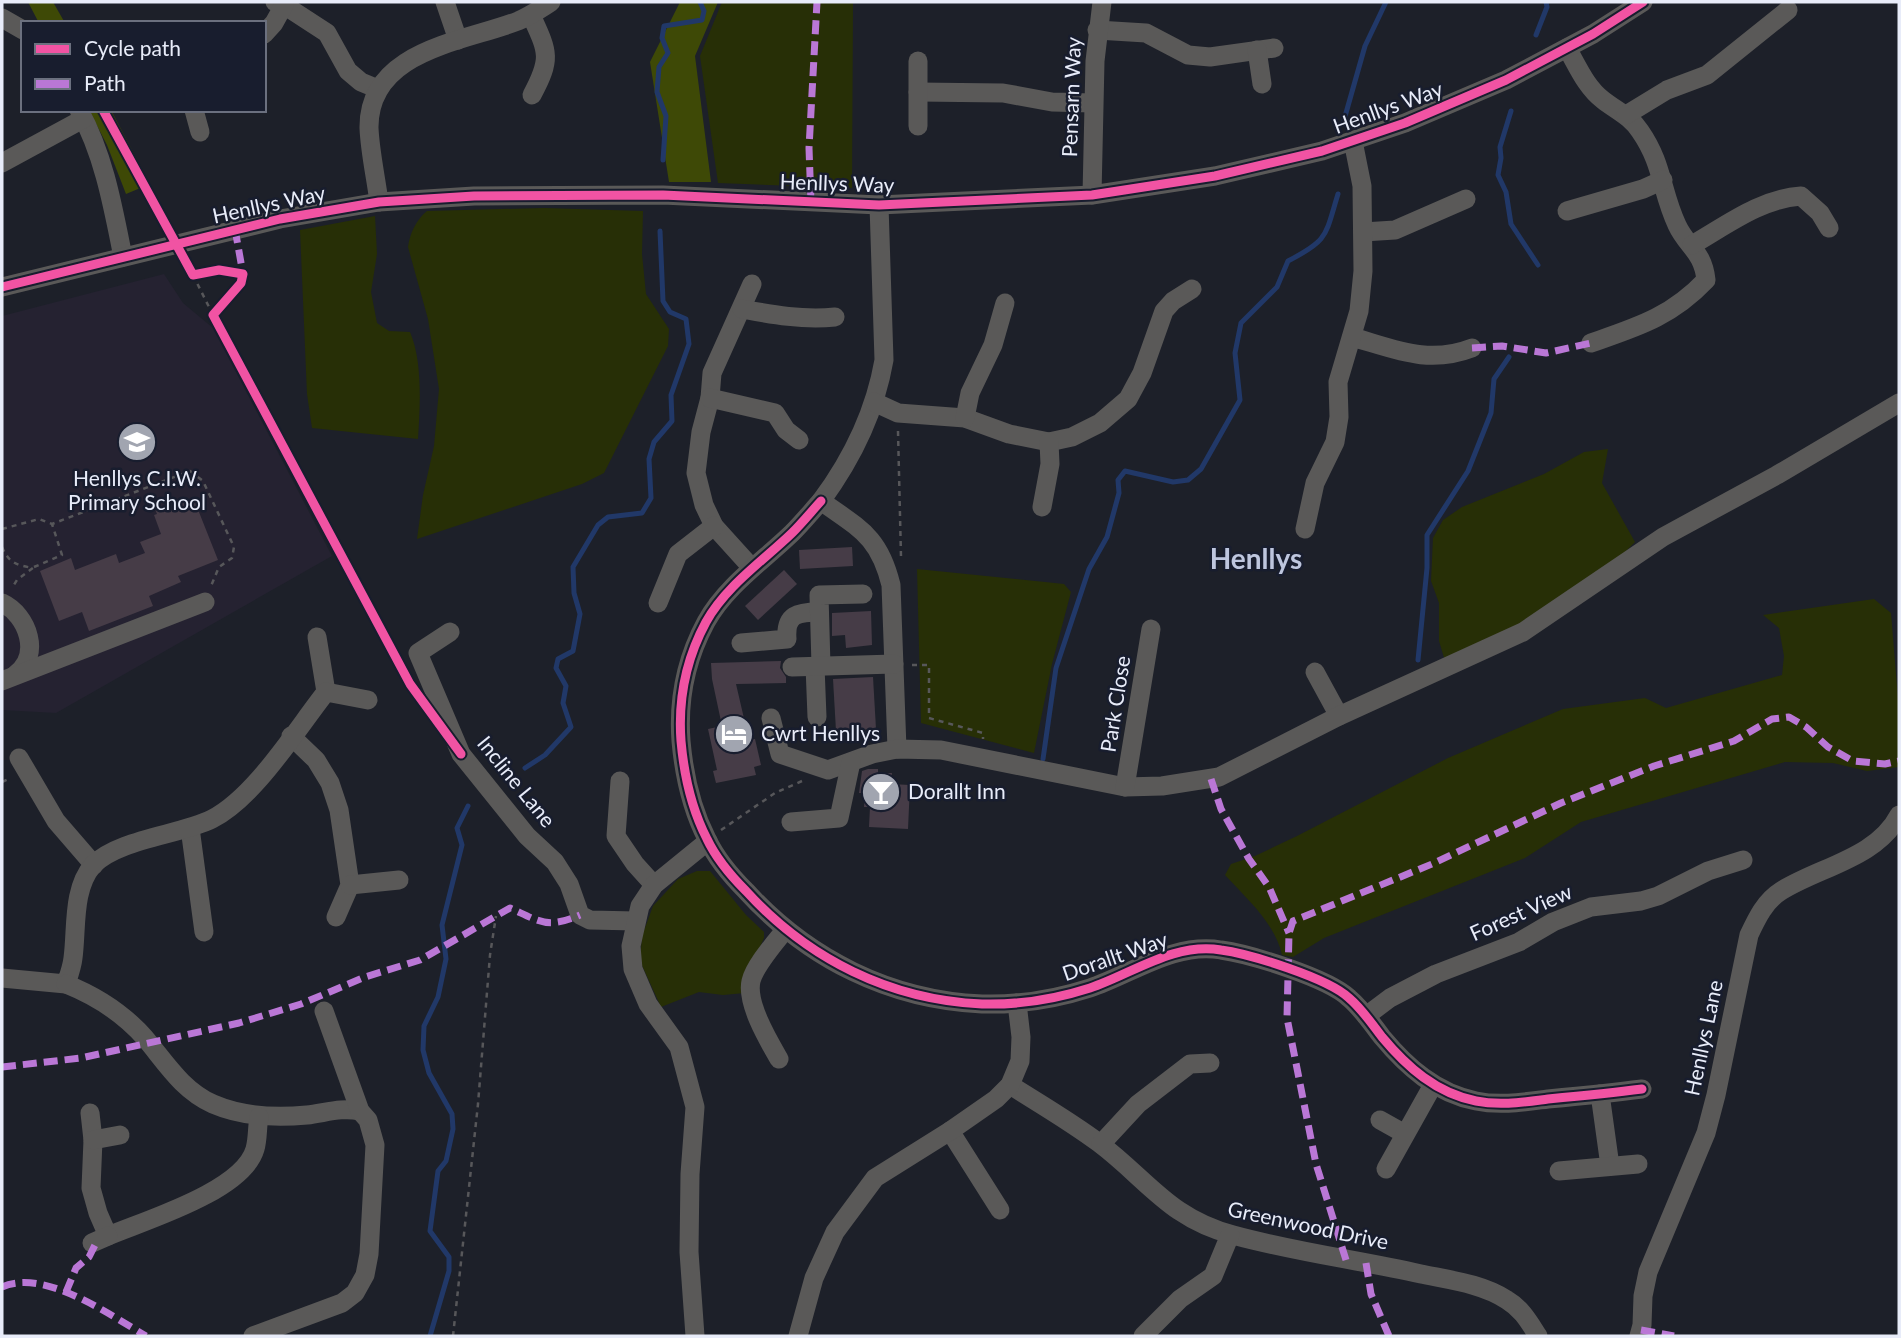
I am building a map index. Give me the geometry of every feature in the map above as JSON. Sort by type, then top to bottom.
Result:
[{"type":"street","points":[[445,2],[458,40]]},
{"type":"street","points":[[379,202],[369,127],[371,109],[378,89],[392,72],[409,59],[531,15],[551,2]]},
{"type":"street","name":"Pensarn Way","points":[[1092,195],[1093,103],[1097,30],[1102,2]]},
{"type":"street","name":"Henllys Way","points":[[2,287],[280,219],[379,202],[474,196],[663,195],[879,205],[1092,195],[1226,174],[1322,151],[1447,106],[1506,80],[1567,48],[1643,2]]},
{"type":"street","points":[[266,32],[274,23],[279,3],[327,33],[348,71],[361,82],[378,89]]},
{"type":"street","points":[[1626,115],[1667,90],[1707,75],[1788,10]]},
{"type":"street","points":[[531,15],[547,49],[544,72],[532,95]]},
{"type":"street","points":[[2,18],[21,29]]},
{"type":"street","points":[[1097,30],[1146,33],[1188,55],[1210,57],[1266,49],[1262,84]]},
{"type":"street","points":[[1567,48],[1588,86],[1626,115],[1640,130],[1657,159],[1669,208],[1678,229],[1692,245],[1704,266],[1706,280],[1671,312],[1591,343]]},
{"type":"street","points":[[918,61],[918,127]]},
{"type":"street","points":[[918,92],[1003,93],[1052,102],[1093,103]]},
{"type":"street","points":[[195,112],[200,132]]},
{"type":"street","points":[[2,163],[81,114],[93,139],[104,175],[123,257]]},
{"type":"street","points":[[1305,529],[1315,483],[1335,442],[1339,417],[1338,382],[1359,311],[1363,271],[1362,186],[1353,141]]},
{"type":"street","points":[[1567,211],[1643,189],[1663,180]]},
{"type":"street","points":[[1692,245],[1763,204],[1783,197],[1801,196],[1820,213],[1829,228]]},
{"type":"street","points":[[1363,232],[1395,230],[1466,199]]},
{"type":"street","name":"Dorallt Way","points":[[879,205],[884,360],[874,402],[862,435],[840,476],[821,501],[793,532],[728,593],[707,620],[682,685],[680,726],[683,769],[693,805],[708,841],[734,879],[785,930],[813,950],[855,974],[891,989],[954,1002],[1017,1003],[1091,987],[1157,960],[1188,951],[1218,949],[1333,985],[1351,998],[1410,1069],[1433,1085],[1456,1095],[1478,1102],[1505,1104],[1642,1089]]},
{"type":"street","points":[[752,284],[712,373],[696,473],[714,526],[752,568]]},
{"type":"street","points":[[874,402],[898,413],[965,418],[1009,434],[1049,442],[1072,437],[1100,423],[1128,399],[1142,373],[1164,311],[1192,289]]},
{"type":"street","points":[[965,418],[970,393],[993,345],[1005,303]]},
{"type":"street","points":[[742,309],[799,318],[835,317]]},
{"type":"street","points":[[1352,337],[1417,355],[1452,356],[1472,348]]},
{"type":"street","points":[[710,398],[775,413],[786,430],[799,440]]},
{"type":"street","points":[[771,718],[780,754],[828,770],[872,754],[897,749],[941,750],[1125,787],[1162,786],[1219,777],[1339,716],[1522,632],[1663,537],[1777,475],[1899,403]]},
{"type":"street","points":[[1042,508],[1050,464],[1049,442]]},
{"type":"street","points":[[821,501],[877,545],[889,577],[897,749]]},
{"type":"street","points":[[658,603],[678,554],[714,526]]},
{"type":"street","points":[[817,717],[819,595],[863,594]]},
{"type":"street","points":[[6,597],[24,622],[29,640],[26,664],[8,678]]},
{"type":"street","points":[[8,678],[205,602]]},
{"type":"street","points":[[741,643],[787,639],[788,623],[793,617],[799,613],[819,612]]},
{"type":"street","name":"Park Close","points":[[1125,787],[1151,629]]},
{"type":"street","name":"Incline Lane","points":[[450,632],[418,653],[461,754],[527,836],[555,862],[569,884],[580,915],[590,920],[636,921]]},
{"type":"street","points":[[66,984],[73,959],[78,901],[83,882],[94,865],[116,850],[190,828],[213,818],[235,804],[251,789],[326,692],[317,637]]},
{"type":"street","points":[[792,667],[894,664]]},
{"type":"street","points":[[1315,672],[1339,716]]},
{"type":"street","points":[[326,692],[368,699]]},
{"type":"street","points":[[291,736],[316,760],[330,783],[339,810],[350,885],[336,916]]},
{"type":"street","points":[[19,758],[56,821],[94,865]]},
{"type":"street","points":[[791,822],[839,818],[851,762]]},
{"type":"street","points":[[620,781],[616,836],[635,864],[654,885]]},
{"type":"street","name":"Henllys Lane","points":[[1639,1336],[1648,1272],[1706,1133],[1749,935],[1761,911],[1779,892],[1867,849],[1894,826],[1899,815]]},
{"type":"street","points":[[190,828],[204,932]]},
{"type":"street","points":[[695,1336],[689,1252],[690,1174],[695,1107],[678,1048],[648,1004],[633,969],[631,946],[640,906],[654,885],[708,841]]},
{"type":"street","name":"Forest View","points":[[1366,1016],[1390,998],[1436,974],[1519,942],[1553,922],[1591,907],[1641,901],[1658,896],[1708,872],[1742,860]]},
{"type":"street","points":[[350,885],[399,880]]},
{"type":"street","points":[[779,1059],[764,1034],[754,1008],[751,981],[762,959],[785,930]]},
{"type":"street","points":[[2,978],[66,984],[94,995],[143,1036],[193,1094],[215,1105],[259,1117],[305,1115],[348,1109],[360,1111]]},
{"type":"street","points":[[799,1336],[814,1278],[835,1232],[875,1178],[950,1131],[996,1099],[1010,1085],[1020,1061],[1021,1037],[1017,1003]]},
{"type":"street","points":[[253,1336],[342,1303],[355,1293],[365,1275],[375,1144],[368,1120],[360,1111],[324,1011]]},
{"type":"street","points":[[1101,1144],[1138,1104],[1190,1064],[1210,1063]]},
{"type":"street","name":"Greenwood Drive","points":[[1010,1085],[1101,1144],[1165,1202],[1191,1220],[1230,1234],[1301,1252],[1379,1265],[1483,1289],[1507,1300],[1521,1311],[1538,1336]]},
{"type":"street","points":[[1386,1169],[1433,1085]]},
{"type":"street","points":[[1600,1094],[1610,1166]]},
{"type":"street","points":[[90,1114],[93,1140],[91,1188],[98,1213],[100,1239],[227,1184],[244,1169],[255,1151],[259,1117]]},
{"type":"street","points":[[1380,1120],[1405,1134]]},
{"type":"street","points":[[950,1131],[1000,1210]]},
{"type":"street","points":[[93,1140],[120,1135]]},
{"type":"street","points":[[1559,1171],[1638,1164]]},
{"type":"street","points":[[1143,1336],[1181,1299],[1213,1276],[1230,1234]]},
{"type":"path","points":[[188,265],[220,328]]},
{"type":"path","points":[[193,275],[207,272]]},
{"type":"path","points":[[213,316],[221,308]]},
{"type":"path","points":[[889,577],[901,567],[898,413]]},
{"type":"path","points":[[2,529],[39,519],[52,524],[190,471],[203,481],[234,547],[232,558],[219,567],[205,602]]},
{"type":"path","points":[[6,597],[17,580],[33,568],[62,555],[52,524]]},
{"type":"path","points":[[2,547],[6,557],[15,565],[33,568]]},
{"type":"path","points":[[894,664],[929,665],[929,718],[983,733],[981,759]]},
{"type":"path","points":[[708,841],[740,815],[775,793],[828,770]]},
{"type":"path","points":[[453,1336],[496,916]]},
{"type":"shaded area","name":"Henllys C.I.W. Primary School","points":[[164,274],[183,303],[213,328],[332,556],[56,713],[2,710],[2,316]]},
{"type":"green space","points":[[28,2],[53,2],[64,21],[38,21]]},
{"type":"green space","points":[[680,2],[718,2],[695,56],[711,182],[669,182],[650,62]]},
{"type":"green space","points":[[722,2],[853,2],[852,188],[718,183],[700,56]]},
{"type":"green space","points":[[90,112],[112,112],[150,184],[126,194],[107,145]]},
{"type":"green space","points":[[544,208],[643,211],[642,254],[646,294],[669,329],[668,346],[604,473],[582,484],[417,539],[434,446],[439,389],[428,319],[408,247],[412,232],[427,211]]},
{"type":"green space","points":[[375,216],[377,254],[371,292],[377,323],[389,331],[410,332],[414,344],[420,385],[418,439],[312,428],[307,394],[300,230]]},
{"type":"green space","points":[[1608,449],[1602,483],[1635,542],[1624,553],[1515,628],[1445,661],[1439,641],[1439,603],[1431,581],[1433,538],[1443,520],[1462,507],[1544,474],[1584,452]]},
{"type":"green space","points":[[917,569],[1064,584],[1071,592],[1052,664],[1034,753],[921,723]]},
{"type":"green space","points":[[1874,599],[1891,613],[1899,711],[1899,767],[1867,771],[1833,763],[1785,762],[1581,822],[1525,858],[1324,938],[1293,957],[1282,955],[1266,922],[1225,875],[1231,864],[1297,836],[1448,758],[1563,709],[1645,698],[1666,708],[1782,675],[1784,656],[1779,628],[1763,615]]},
{"type":"green space","points":[[697,871],[710,871],[746,915],[764,932],[764,938],[746,977],[745,993],[723,995],[699,992],[661,1007],[640,961],[642,936],[653,906],[678,879]]},
{"type":"building","points":[[184,497],[195,502],[218,560],[178,576],[181,582],[149,596],[153,606],[89,631],[82,612],[59,621],[40,571],[71,558],[75,570],[116,554],[119,563],[145,553],[140,542],[161,534],[154,515],[157,514],[155,509]]},
{"type":"building","points":[[852,547],[853,566],[800,569],[799,550]]},
{"type":"building","points":[[784,570],[797,584],[758,620],[745,606]]},
{"type":"building","points":[[871,611],[872,645],[846,648],[845,635],[832,636],[832,613]]},
{"type":"building","points":[[781,661],[780,668],[786,677],[786,683],[736,684],[749,740],[755,739],[761,765],[754,767],[756,775],[716,783],[713,771],[717,770],[708,729],[722,726],[711,663]]},
{"type":"building","points":[[873,677],[876,729],[836,731],[833,679]]},
{"type":"building","points":[[878,769],[878,773],[892,773],[891,784],[910,785],[908,829],[869,827],[870,807],[864,807],[865,793],[859,793],[862,771]]},
{"type":"waterway","points":[[663,160],[666,116],[657,92],[659,67],[668,53],[662,38],[664,26],[702,20],[704,11],[700,2]]},
{"type":"waterway","points":[[1344,120],[1365,46],[1386,2]]},
{"type":"waterway","points":[[1536,35],[1547,7],[1546,2]]},
{"type":"waterway","points":[[1511,111],[1500,147],[1498,175],[1506,192],[1511,224],[1538,265]]},
{"type":"waterway","points":[[1043,759],[1056,668],[1089,569],[1107,537],[1119,493],[1118,480],[1125,471],[1173,482],[1188,480],[1201,469],[1240,400],[1235,353],[1241,323],[1277,287],[1288,261],[1311,248],[1324,235],[1338,194]]},
{"type":"waterway","points":[[525,768],[545,755],[571,727],[563,703],[566,686],[556,668],[558,659],[573,651],[580,614],[574,593],[573,567],[598,525],[608,517],[642,513],[651,498],[649,459],[654,442],[672,421],[671,395],[689,344],[686,319],[670,312],[663,301],[660,231]]},
{"type":"waterway","points":[[1418,660],[1427,568],[1427,535],[1468,471],[1491,413],[1494,379],[1509,357]]},
{"type":"waterway","points":[[430,1336],[449,1271],[449,1257],[430,1231],[438,1171],[446,1161],[453,1129],[452,1114],[429,1073],[423,1050],[424,1026],[438,997],[446,959],[442,925],[462,845],[457,828],[468,806]]},
{"type":"marked path","points":[[811,202],[809,148],[817,2]]},
{"type":"marked path","points":[[235,229],[243,274]]},
{"type":"marked path","points":[[1472,348],[1502,346],[1546,353],[1591,343]]},
{"type":"marked path","points":[[1346,1260],[1316,1164],[1287,1018],[1289,933],[1293,921],[1432,864],[1561,803],[1654,766],[1734,741],[1772,719],[1789,717],[1806,727],[1828,747],[1853,761],[1885,764],[1899,761]]},
{"type":"marked path","points":[[1211,779],[1221,809],[1249,859],[1269,887],[1289,933]]},
{"type":"marked path","points":[[2,1067],[81,1058],[239,1023],[301,1004],[365,977],[420,960],[510,908],[552,923],[580,915]]},
{"type":"marked path","points":[[66,1292],[76,1268],[89,1257],[97,1241]]},
{"type":"marked path","points":[[1366,1263],[1371,1294],[1389,1336]]},
{"type":"marked path","points":[[2,1287],[19,1283],[57,1289],[96,1306],[146,1336]]},
{"type":"marked path","points":[[1641,1330],[1674,1336]]},
{"type":"cycle path","points":[[2,287],[280,219],[379,202],[474,196],[663,195],[879,205],[1092,195],[1215,176],[1322,151],[1405,123],[1506,80],[1593,34],[1643,2]]},
{"type":"cycle path","points":[[104,112],[193,275],[219,270],[243,274],[241,283],[213,315],[410,684],[461,754]]},
{"type":"cycle path","points":[[821,501],[792,533],[734,585],[714,609],[693,650],[681,710],[681,741],[686,779],[707,839],[719,860],[735,879],[796,937],[853,972],[883,984],[948,1001],[982,1004],[1037,1001],[1064,995],[1106,982],[1170,955],[1204,949],[1221,950],[1288,968],[1339,990],[1358,1007],[1412,1068],[1435,1085],[1462,1097],[1476,1101],[1512,1103],[1642,1089]]},
{"type":"place","name":"Henllys C.I.W. Primary School","points":[[137,442]]},
{"type":"place","name":"Cwrt Henllys","points":[[734,734]]},
{"type":"place","name":"Dorallt Inn","points":[[881,792]]},
{"type":"district","name":"Henllys","points":[[1256,559]]}]
